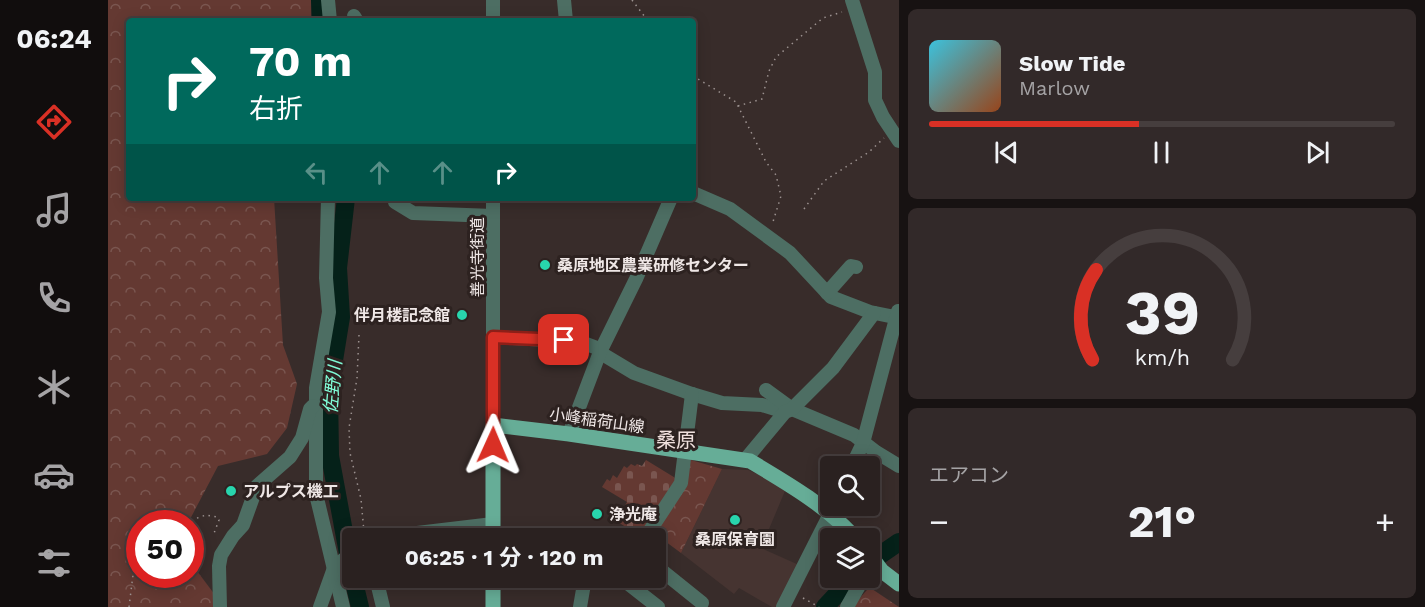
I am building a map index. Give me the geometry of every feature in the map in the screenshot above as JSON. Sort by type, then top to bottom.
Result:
[{"type":"main road","name":"小峰稲荷山線","points":[[493,425],[750,461],[820,503]]},
{"type":"main road","points":[[493,425],[493,528]]},
{"type":"main road","name":"小峰稲荷山線","points":[[837,516],[847,528]]},
{"type":"main road","points":[[880,567],[898,584]]},
{"type":"main road","points":[[493,588],[493,607]]},
{"type":"street","points":[[328,0],[330,18]]},
{"type":"street","points":[[493,0],[493,18]]},
{"type":"street","points":[[564,0],[566,18]]},
{"type":"street","points":[[853,4],[875,72],[875,100],[895,136]]},
{"type":"street","points":[[696,193],[730,209],[767,236],[790,254],[827,293],[845,303],[874,313],[898,315],[863,443],[857,456]]},
{"type":"street","points":[[328,201],[326,278],[329,312],[316,388],[316,494],[336,567],[343,607]]},
{"type":"street","points":[[396,201],[413,213],[493,216]]},
{"type":"street","name":"善光寺街道","points":[[493,201],[493,425]]},
{"type":"street","points":[[569,434],[600,352],[636,279],[670,201]]},
{"type":"street","points":[[827,293],[850,266],[856,267]]},
{"type":"street","points":[[745,460],[789,410],[833,369],[874,313]]},
{"type":"street","points":[[493,337],[581,342],[634,373],[692,394],[722,403],[762,405],[789,410],[854,435],[898,466]]},
{"type":"street","points":[[766,390],[789,410]]},
{"type":"street","points":[[652,528],[681,483],[692,394]]},
{"type":"street","points":[[220,607],[221,555],[232,536],[243,525],[257,486],[290,457],[302,438],[310,409],[316,404]]},
{"type":"street","points":[[783,607],[829,516]]},
{"type":"street","points":[[320,607],[336,567],[342,561]]},
{"type":"street","points":[[847,607],[860,584],[882,569]]},
{"type":"street","points":[[666,574],[702,603]]},
{"type":"street","points":[[378,588],[383,607]]},
{"type":"street","points":[[580,607],[583,588]]},
{"type":"street","points":[[634,588],[658,607]]},
{"type":"path","points":[[632,0],[646,18]]},
{"type":"path","points":[[738,106],[762,99],[769,71],[776,57],[796,39],[823,18],[853,4]]},
{"type":"path","points":[[696,78],[736,102],[766,162],[776,175],[781,196],[767,236]]},
{"type":"path","points":[[804,209],[824,181],[895,136]]},
{"type":"path","points":[[358,335],[357,378],[349,428],[350,453],[361,499],[364,528]]},
{"type":"path","points":[[204,516],[217,517],[219,520],[213,536]]},
{"type":"path","points":[[129,607],[131,588]]},
{"type":"path","points":[[791,592],[819,607]]},
{"type":"shaded area","name":"桑原保育園","points":[[722,469],[748,470],[785,491],[761,548],[799,565],[777,607],[772,607],[739,588],[734,594],[681,553]]},
{"type":"green space","points":[[108,0],[311,0],[311,18],[126,18],[126,201],[274,201],[283,345],[297,384],[287,428],[267,454],[218,466],[195,510],[126,510],[126,588],[204,588],[204,580],[215,595],[215,607],[108,607]]},
{"type":"green space","points":[[646,460],[677,479],[647,528],[628,528],[616,521],[627,502],[602,487],[607,479],[610,481],[613,475],[617,478],[624,466],[627,468],[631,464],[635,466],[637,464],[642,466]]},
{"type":"green space","points":[[691,460],[722,469],[681,553],[666,542],[666,528],[657,528]]},
{"type":"green space","points":[[872,589],[899,607],[852,607],[867,590]]},
{"type":"waterway","name":"佐野川","points":[[320,0],[321,18]]},
{"type":"waterway","name":"佐野川","points":[[343,528],[330,456],[329,391],[341,317],[338,268],[346,201]]},
{"type":"waterway","points":[[880,555],[899,542]]},
{"type":"waterway","name":"佐野川","points":[[355,588],[360,607]]},
{"type":"waterway","points":[[825,607],[843,588]]},
{"type":"place","name":"桑原地区農業研修センター","points":[[545,265]]},
{"type":"place","name":"伴月楼記念館","points":[[462,315]]},
{"type":"place","name":"アルプス機工","points":[[231,491]]},
{"type":"place","name":"浄光庵","points":[[597,514]]},
{"type":"place","name":"桑原保育園","points":[[735,520]]},
{"type":"district","name":"桑原","points":[[676,440]]},
{"type":"route","points":[[493,445],[493,337],[564,340]]}]
